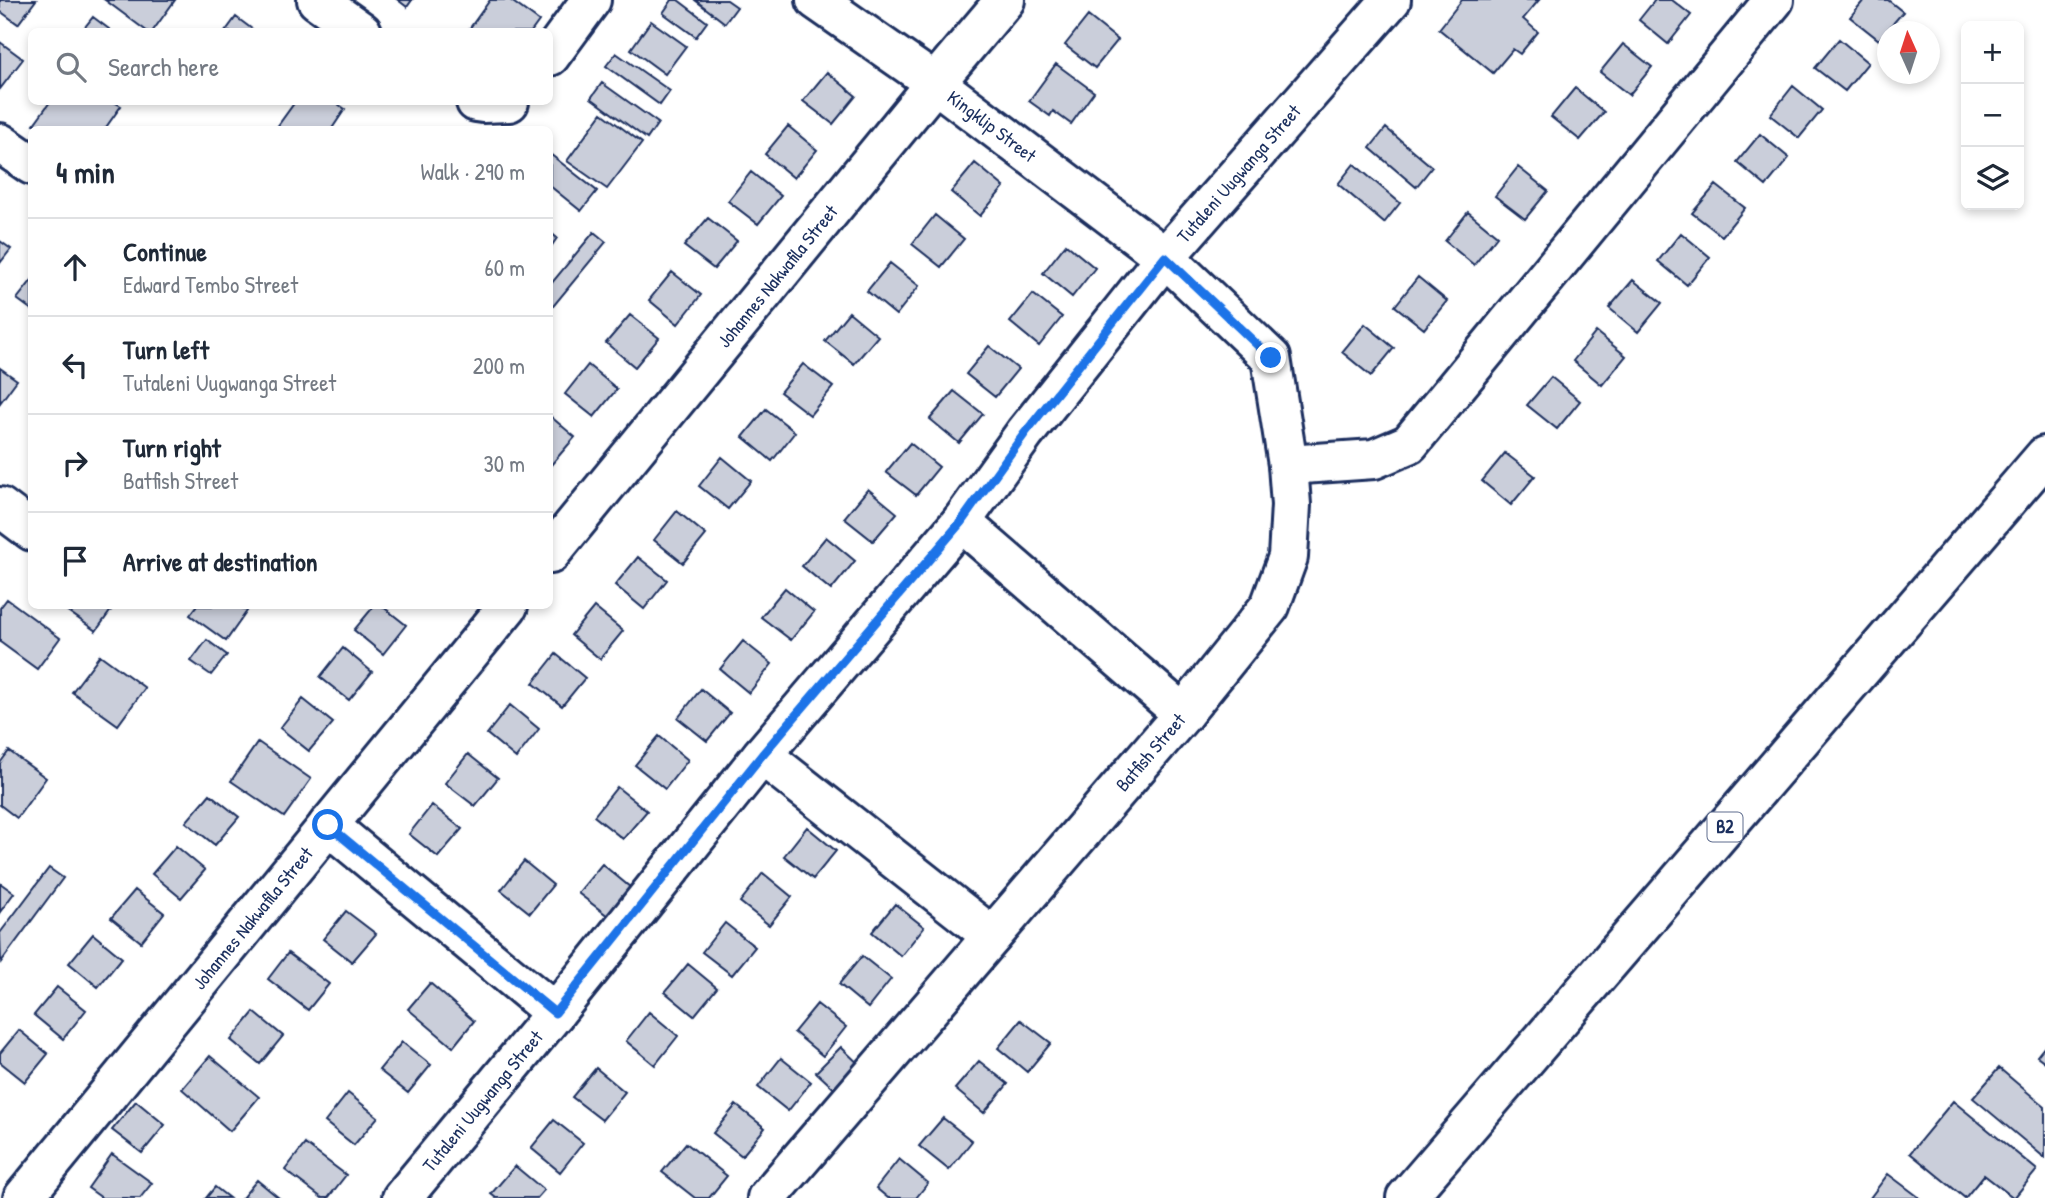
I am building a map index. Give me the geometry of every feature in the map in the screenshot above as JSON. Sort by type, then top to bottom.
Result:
[{"type":"main road","points":[[317,0],[356,28]]},
{"type":"main road","points":[[553,52],[591,0]]},
{"type":"main road","name":"Kingklip Street","points":[[816,0],[935,83],[1165,257]]},
{"type":"main road","name":"Johannes Nakwafila Street","points":[[553,550],[1005,0]]},
{"type":"main road","name":"Tutaleni Uugwanga Street","points":[[402,1198],[762,755],[961,522],[1025,433],[1165,257],[1391,0]]},
{"type":"main road","points":[[1288,464],[1374,459],[1409,444],[1774,0]]},
{"type":"main road","points":[[0,143],[28,162]]},
{"type":"main road","name":"Batfish Street","points":[[767,1198],[1183,714],[1270,606],[1288,557],[1291,505],[1288,464],[1271,358],[1165,257]]},
{"type":"main road","name":"B2","points":[[1406,1198],[2045,456]]},
{"type":"main road","name":"B2","points":[[1434,1198],[2045,487]]},
{"type":"main road","points":[[0,507],[28,528]]},
{"type":"main road","points":[[961,522],[1183,714]]},
{"type":"main road","name":"Johannes Nakwafila Street","points":[[23,1198],[506,609]]},
{"type":"main road","points":[[762,755],[992,936]]},
{"type":"main road","points":[[328,825],[555,1013]]},
{"type":"building","points":[[0,0],[36,0],[18,24],[0,11]]},
{"type":"building","points":[[105,0],[175,0],[155,28],[143,28]]},
{"type":"building","points":[[398,0],[412,0],[407,7]]},
{"type":"building","points":[[490,0],[510,0],[539,21],[534,28],[470,28]]},
{"type":"building","points":[[672,0],[678,0],[707,22],[696,37],[663,13]]},
{"type":"building","points":[[695,0],[727,0],[737,7],[725,23]]},
{"type":"building","points":[[1462,0],[1539,0],[1523,19],[1538,32],[1520,54],[1513,49],[1493,73],[1439,29]]},
{"type":"building","points":[[1655,0],[1672,0],[1691,15],[1668,44],[1639,20]]},
{"type":"building","points":[[1864,0],[1888,0],[1903,12],[1895,21],[1877,21],[1877,38],[1850,17]]},
{"type":"building","points":[[1088,16],[1118,40],[1095,68],[1065,45]]},
{"type":"building","points":[[93,17],[108,28],[84,28]]},
{"type":"building","points":[[236,17],[251,28],[228,28]]},
{"type":"building","points":[[651,21],[686,46],[665,74],[631,49]]},
{"type":"building","points":[[1839,39],[1868,63],[1845,91],[1815,68]]},
{"type":"building","points":[[0,42],[23,59],[0,89]]},
{"type":"building","points":[[1623,44],[1652,67],[1629,95],[1600,72]]},
{"type":"building","points":[[616,53],[670,91],[660,105],[606,66]]},
{"type":"building","points":[[1056,64],[1094,92],[1071,124],[1053,111],[1050,116],[1029,101]]},
{"type":"building","points":[[827,72],[856,96],[833,124],[803,101]]},
{"type":"building","points":[[602,83],[658,123],[647,139],[591,98]]},
{"type":"building","points":[[1793,86],[1822,110],[1799,138],[1770,115]]},
{"type":"building","points":[[1575,88],[1604,112],[1580,140],[1551,117]]},
{"type":"building","points":[[48,105],[121,106],[107,126],[34,124]]},
{"type":"building","points":[[293,105],[339,105],[345,109],[334,126],[278,126]]},
{"type":"building","points":[[602,113],[642,143],[607,189],[567,161]]},
{"type":"building","points":[[788,126],[817,150],[794,178],[765,154]]},
{"type":"building","points":[[1386,128],[1432,167],[1416,187],[1370,148]]},
{"type":"building","points":[[1760,134],[1789,158],[1766,186],[1737,162]]},
{"type":"building","points":[[553,156],[597,191],[581,211],[553,188]]},
{"type":"building","points":[[975,163],[1004,187],[980,216],[951,192]]},
{"type":"building","points":[[1354,164],[1400,203],[1384,223],[1338,184]]},
{"type":"building","points":[[1518,167],[1548,191],[1525,219],[1495,196]]},
{"type":"building","points":[[751,172],[781,196],[758,224],[728,201]]},
{"type":"building","points":[[1716,185],[1745,208],[1722,236],[1692,213]]},
{"type":"building","points":[[1468,212],[1497,236],[1474,265],[1445,241]]},
{"type":"building","points":[[935,215],[964,239],[941,267],[912,244]]},
{"type":"building","points":[[708,218],[737,241],[714,269],[684,246]]},
{"type":"building","points":[[594,232],[606,242],[553,306],[553,281]]},
{"type":"building","points":[[1681,233],[1710,257],[1687,285],[1658,261]]},
{"type":"building","points":[[0,241],[11,249],[0,263]]},
{"type":"building","points":[[1066,244],[1095,268],[1072,297],[1043,273]]},
{"type":"building","points":[[890,263],[919,286],[896,315],[867,291]]},
{"type":"building","points":[[672,272],[701,295],[678,324],[649,300]]},
{"type":"building","points":[[1418,277],[1447,301],[1424,329],[1395,306]]},
{"type":"building","points":[[1633,280],[1662,303],[1638,332],[1609,308]]},
{"type":"building","points":[[28,285],[28,307],[17,299]]},
{"type":"building","points":[[1033,294],[1062,317],[1039,346],[1010,322]]},
{"type":"building","points":[[849,312],[878,336],[854,364],[825,341]]},
{"type":"building","points":[[630,315],[659,338],[635,367],[606,343]]},
{"type":"building","points":[[1365,324],[1394,348],[1371,376],[1342,352]]},
{"type":"building","points":[[1596,332],[1626,356],[1602,385],[1573,361]]},
{"type":"building","points":[[989,346],[1018,369],[995,397],[966,374]]},
{"type":"building","points":[[803,364],[833,387],[810,415],[780,392]]},
{"type":"building","points":[[588,365],[617,389],[594,417],[565,394]]},
{"type":"building","points":[[0,368],[17,380],[0,403]]},
{"type":"building","points":[[1551,377],[1580,401],[1557,429],[1527,405]]},
{"type":"building","points":[[954,391],[983,414],[959,443],[930,419]]},
{"type":"building","points":[[766,409],[795,432],[772,461],[743,437]]},
{"type":"building","points":[[553,419],[575,437],[553,463]]},
{"type":"building","points":[[910,443],[939,467],[916,495],[886,472]]},
{"type":"building","points":[[1505,453],[1535,476],[1511,505],[1482,481]]},
{"type":"building","points":[[722,457],[751,481],[728,509],[699,486]]},
{"type":"building","points":[[868,489],[897,513],[873,541],[844,518]]},
{"type":"building","points":[[677,511],[706,535],[683,563],[654,540]]},
{"type":"building","points":[[826,537],[855,561],[831,590],[802,566]]},
{"type":"building","points":[[638,557],[667,580],[644,609],[615,585]]},
{"type":"building","points":[[785,588],[814,612],[791,640],[761,617]]},
{"type":"building","points":[[7,599],[60,638],[37,669],[0,642],[0,608]]},
{"type":"building","points":[[594,607],[623,631],[600,659],[571,635]]},
{"type":"building","points":[[65,609],[112,609],[96,631]]},
{"type":"building","points":[[195,609],[247,611],[226,641],[190,615]]},
{"type":"building","points":[[372,609],[386,609],[406,625],[383,654],[354,630]]},
{"type":"building","points":[[207,640],[227,655],[211,675],[191,661]]},
{"type":"building","points":[[743,641],[772,664],[749,693],[720,669]]},
{"type":"building","points":[[343,648],[372,672],[349,700],[320,677]]},
{"type":"building","points":[[556,654],[585,678],[562,706],[533,683]]},
{"type":"building","points":[[100,655],[145,688],[118,725],[72,692]]},
{"type":"building","points":[[701,689],[730,713],[707,741],[678,718]]},
{"type":"building","points":[[303,699],[333,723],[309,751],[280,728]]},
{"type":"building","points":[[510,705],[539,729],[516,758],[487,734]]},
{"type":"building","points":[[659,736],[688,760],[665,789],[635,765]]},
{"type":"building","points":[[258,742],[311,779],[284,817],[231,781]]},
{"type":"building","points":[[9,751],[46,778],[17,818],[0,805],[0,763]]},
{"type":"building","points":[[468,754],[498,778],[475,806],[445,783]]},
{"type":"building","points":[[617,787],[647,811],[623,839],[594,816]]},
{"type":"building","points":[[210,794],[239,817],[215,845],[186,822]]},
{"type":"building","points":[[432,805],[462,829],[438,857],[409,834]]},
{"type":"building","points":[[807,827],[836,851],[813,879],[784,856]]},
{"type":"building","points":[[176,846],[205,870],[181,898],[152,874]]},
{"type":"building","points":[[524,861],[553,885],[530,913],[501,890]]},
{"type":"building","points":[[602,864],[631,888],[608,916],[578,893]]},
{"type":"building","points":[[49,868],[63,878],[1,962],[0,933]]},
{"type":"building","points":[[763,873],[792,897],[769,925],[740,902]]},
{"type":"building","points":[[0,883],[14,893],[0,912]]},
{"type":"building","points":[[135,890],[164,913],[141,942],[111,918]]},
{"type":"building","points":[[895,904],[924,927],[901,956],[872,932]]},
{"type":"building","points":[[346,911],[376,934],[352,962],[323,939]]},
{"type":"building","points":[[725,923],[755,947],[732,975],[702,952]]},
{"type":"building","points":[[93,934],[122,958],[98,987],[69,963]]},
{"type":"building","points":[[288,953],[329,984],[308,1010],[268,979]]},
{"type":"building","points":[[862,956],[891,979],[868,1008],[839,984]]},
{"type":"building","points":[[688,964],[717,988],[694,1016],[665,992]]},
{"type":"building","points":[[430,983],[474,1021],[453,1047],[408,1009]]},
{"type":"building","points":[[57,987],[86,1010],[63,1039],[34,1015]]},
{"type":"building","points":[[817,1004],[846,1027],[823,1056],[794,1032]]},
{"type":"building","points":[[254,1012],[283,1036],[260,1064],[231,1040]]},
{"type":"building","points":[[649,1012],[678,1036],[655,1065],[626,1041]]},
{"type":"building","points":[[1021,1020],[1051,1043],[1027,1072],[998,1048]]},
{"type":"building","points":[[19,1030],[48,1054],[25,1082],[0,1062],[0,1053]]},
{"type":"building","points":[[402,1042],[431,1065],[408,1093],[379,1070]]},
{"type":"building","points":[[2045,1046],[2045,1062],[2037,1056]]},
{"type":"building","points":[[841,1047],[866,1071],[842,1096],[816,1072]]},
{"type":"building","points":[[210,1056],[259,1097],[230,1131],[182,1089]]},
{"type":"building","points":[[781,1058],[811,1082],[788,1111],[758,1087]]},
{"type":"building","points":[[979,1061],[1008,1084],[984,1113],[955,1089]]},
{"type":"building","points":[[596,1068],[625,1092],[602,1120],[572,1097]]},
{"type":"building","points":[[1999,1068],[2045,1107],[2045,1158],[1973,1098]]},
{"type":"building","points":[[348,1093],[378,1117],[354,1145],[325,1122]]},
{"type":"building","points":[[136,1101],[165,1125],[142,1153],[112,1130]]},
{"type":"building","points":[[1953,1101],[2037,1170],[2014,1198],[1984,1175],[1965,1198],[1910,1153]]},
{"type":"building","points":[[736,1105],[765,1128],[742,1156],[713,1133]]},
{"type":"building","points":[[943,1118],[972,1141],[949,1170],[919,1146]]},
{"type":"building","points":[[554,1120],[583,1143],[560,1172],[531,1148]]},
{"type":"building","points":[[686,1143],[727,1176],[709,1198],[695,1198],[662,1172]]},
{"type":"building","points":[[305,1144],[346,1175],[328,1198],[322,1198],[285,1170]]},
{"type":"building","points":[[112,1154],[152,1183],[140,1198],[102,1198],[88,1188]]},
{"type":"building","points":[[899,1159],[928,1183],[916,1198],[888,1198],[876,1188]]},
{"type":"building","points":[[515,1166],[544,1190],[537,1198],[496,1198],[491,1194]]},
{"type":"building","points":[[1888,1174],[1920,1198],[1870,1198]]},
{"type":"building","points":[[257,1180],[279,1198],[242,1198]]},
{"type":"building","points":[[215,1187],[229,1198],[206,1198]]},
{"type":"route","points":[[328,825],[555,1013],[762,755],[961,522],[1025,433],[1165,257],[1271,358]]}]
